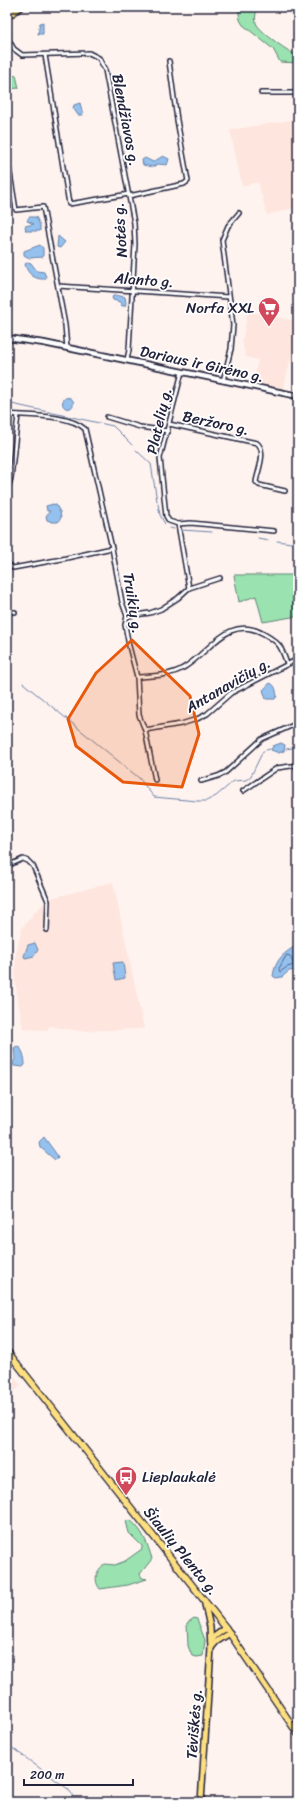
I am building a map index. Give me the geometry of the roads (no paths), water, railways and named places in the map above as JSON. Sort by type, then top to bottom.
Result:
[{"type":"highway","name":"Šiaulių Plento g.","points":[[7,1351],[228,1630],[298,1734]]},
{"type":"main road","points":[[7,17],[21,7]]},
{"type":"main road","name":"Dariaus ir Girėno g.","points":[[7,338],[24,339],[298,396]]},
{"type":"main road","name":"Tėviškės g.","points":[[201,1802],[212,1648],[209,1620],[203,1599]]},
{"type":"main road","points":[[211,1641],[215,1636],[228,1630]]},
{"type":"main road","points":[[212,1648],[228,1630]]},
{"type":"street","name":"Blendžiavos g.","points":[[7,37],[14,49],[22,55],[88,53],[99,58],[103,63],[107,77],[129,195]]},
{"type":"street","points":[[45,55],[69,204],[129,195],[181,185],[187,182],[188,178],[177,120],[169,61]]},
{"type":"street","points":[[261,93],[298,93]]},
{"type":"street","points":[[8,161],[16,210],[43,207],[66,332],[67,348]]},
{"type":"street","name":"Notės g.","points":[[127,360],[130,350],[134,230],[129,195]]},
{"type":"street","points":[[223,381],[231,349],[233,325],[229,297],[230,291],[224,266],[222,240],[228,226],[239,213]]},
{"type":"street","name":"Alanto g.","points":[[58,286],[229,297]]},
{"type":"street","name":"Platelių g.","points":[[178,524],[169,521],[166,516],[160,466],[162,450],[170,424],[182,372]]},
{"type":"street","points":[[7,414],[18,415],[7,491]]},
{"type":"street","name":"Truikių g.","points":[[18,415],[26,414],[64,420],[80,424],[85,429],[112,548],[122,602],[127,616],[125,625],[137,677],[139,715],[145,730],[155,780]]},
{"type":"street","name":"Beržoro g.","points":[[107,417],[140,427],[168,431]]},
{"type":"street","name":"Beržoro g.","points":[[170,424],[257,443],[261,446],[262,451],[256,482],[258,485],[285,491]]},
{"type":"street","points":[[188,588],[178,524],[191,523],[274,531]]},
{"type":"street","points":[[7,562],[13,568],[112,548]]},
{"type":"street","points":[[127,616],[160,610],[178,598],[188,588],[220,578]]},
{"type":"street","points":[[7,612],[15,612]]},
{"type":"street","points":[[137,677],[168,674],[184,668],[226,633],[241,628],[256,630],[276,641],[280,645],[287,664]]},
{"type":"street","name":"Antanavičių g.","points":[[145,730],[181,724],[197,719],[207,714],[231,693],[298,659]]},
{"type":"street","points":[[200,781],[226,772],[262,739],[298,724]]},
{"type":"street","points":[[243,791],[277,768],[298,765]]},
{"type":"street","points":[[7,866],[23,859],[28,860],[33,866],[48,901],[47,930]]},
{"type":"water","points":[[43,22],[43,34],[38,34],[40,23]]},
{"type":"water","points":[[80,103],[83,115],[78,115],[73,108],[74,105]]},
{"type":"water","points":[[163,156],[169,159],[167,165],[158,164],[152,167],[143,165],[142,160],[145,158],[153,162]]},
{"type":"water","points":[[29,217],[36,217],[40,225],[40,231],[26,231],[25,226],[34,224],[27,221]]},
{"type":"water","points":[[58,236],[65,242],[60,248],[57,247]]},
{"type":"water","points":[[40,245],[43,248],[43,257],[29,258],[24,255],[24,251]]},
{"type":"water","points":[[28,262],[31,263],[37,271],[44,272],[46,277],[45,279],[32,276],[26,268],[25,264]]},
{"type":"water","points":[[115,295],[125,297],[125,306],[122,306],[120,302],[113,300],[112,297]]},
{"type":"water","points":[[68,397],[72,399],[74,403],[72,407],[68,409],[64,407],[62,403],[64,399]]},
{"type":"water","points":[[53,504],[56,505],[60,512],[61,518],[58,522],[47,520],[46,516],[50,511],[47,511],[46,506]]},
{"type":"water","points":[[270,683],[275,688],[277,696],[275,699],[266,699],[263,690]]},
{"type":"water","points":[[281,743],[285,745],[284,751],[279,753],[271,750],[273,746]]},
{"type":"water","points":[[35,943],[38,950],[34,956],[25,958],[24,956],[28,945]]},
{"type":"water","points":[[298,945],[298,955],[294,957],[298,960],[298,970],[289,971],[282,977],[276,978],[273,976],[276,965],[281,957]]},
{"type":"water","points":[[123,962],[125,978],[116,980],[113,963]]},
{"type":"water","points":[[17,1046],[21,1049],[25,1060],[25,1065],[23,1067],[14,1066],[13,1063],[15,1059],[14,1048]]},
{"type":"water","points":[[44,1137],[57,1155],[58,1158],[55,1160],[40,1147],[39,1142]]},
{"type":"waterway","points":[[7,403],[113,426],[132,445]]},
{"type":"waterway","points":[[136,450],[151,464],[157,501]]},
{"type":"waterway","points":[[158,504],[160,515],[165,524]]},
{"type":"waterway","points":[[169,528],[174,529]]},
{"type":"waterway","points":[[182,530],[212,532]]},
{"type":"waterway","points":[[258,538],[268,540]]},
{"type":"waterway","points":[[277,541],[298,544]]},
{"type":"waterway","points":[[23,683],[139,778],[154,797],[206,801],[216,796],[234,781],[246,780],[251,776],[263,751],[270,749]]},
{"type":"waterway","points":[[286,749],[298,747]]},
{"type":"waterway","points":[[7,1497],[10,1506],[9,1519]]},
{"type":"waterway","points":[[7,1534],[8,1526]]},
{"type":"waterway","points":[[7,1744],[68,1789],[72,1794],[72,1802]]},
{"type":"place","name":"Norfa XXL","points":[[269,328]]},
{"type":"place","name":"Lieplaukalė","points":[[126,1496]]}]
